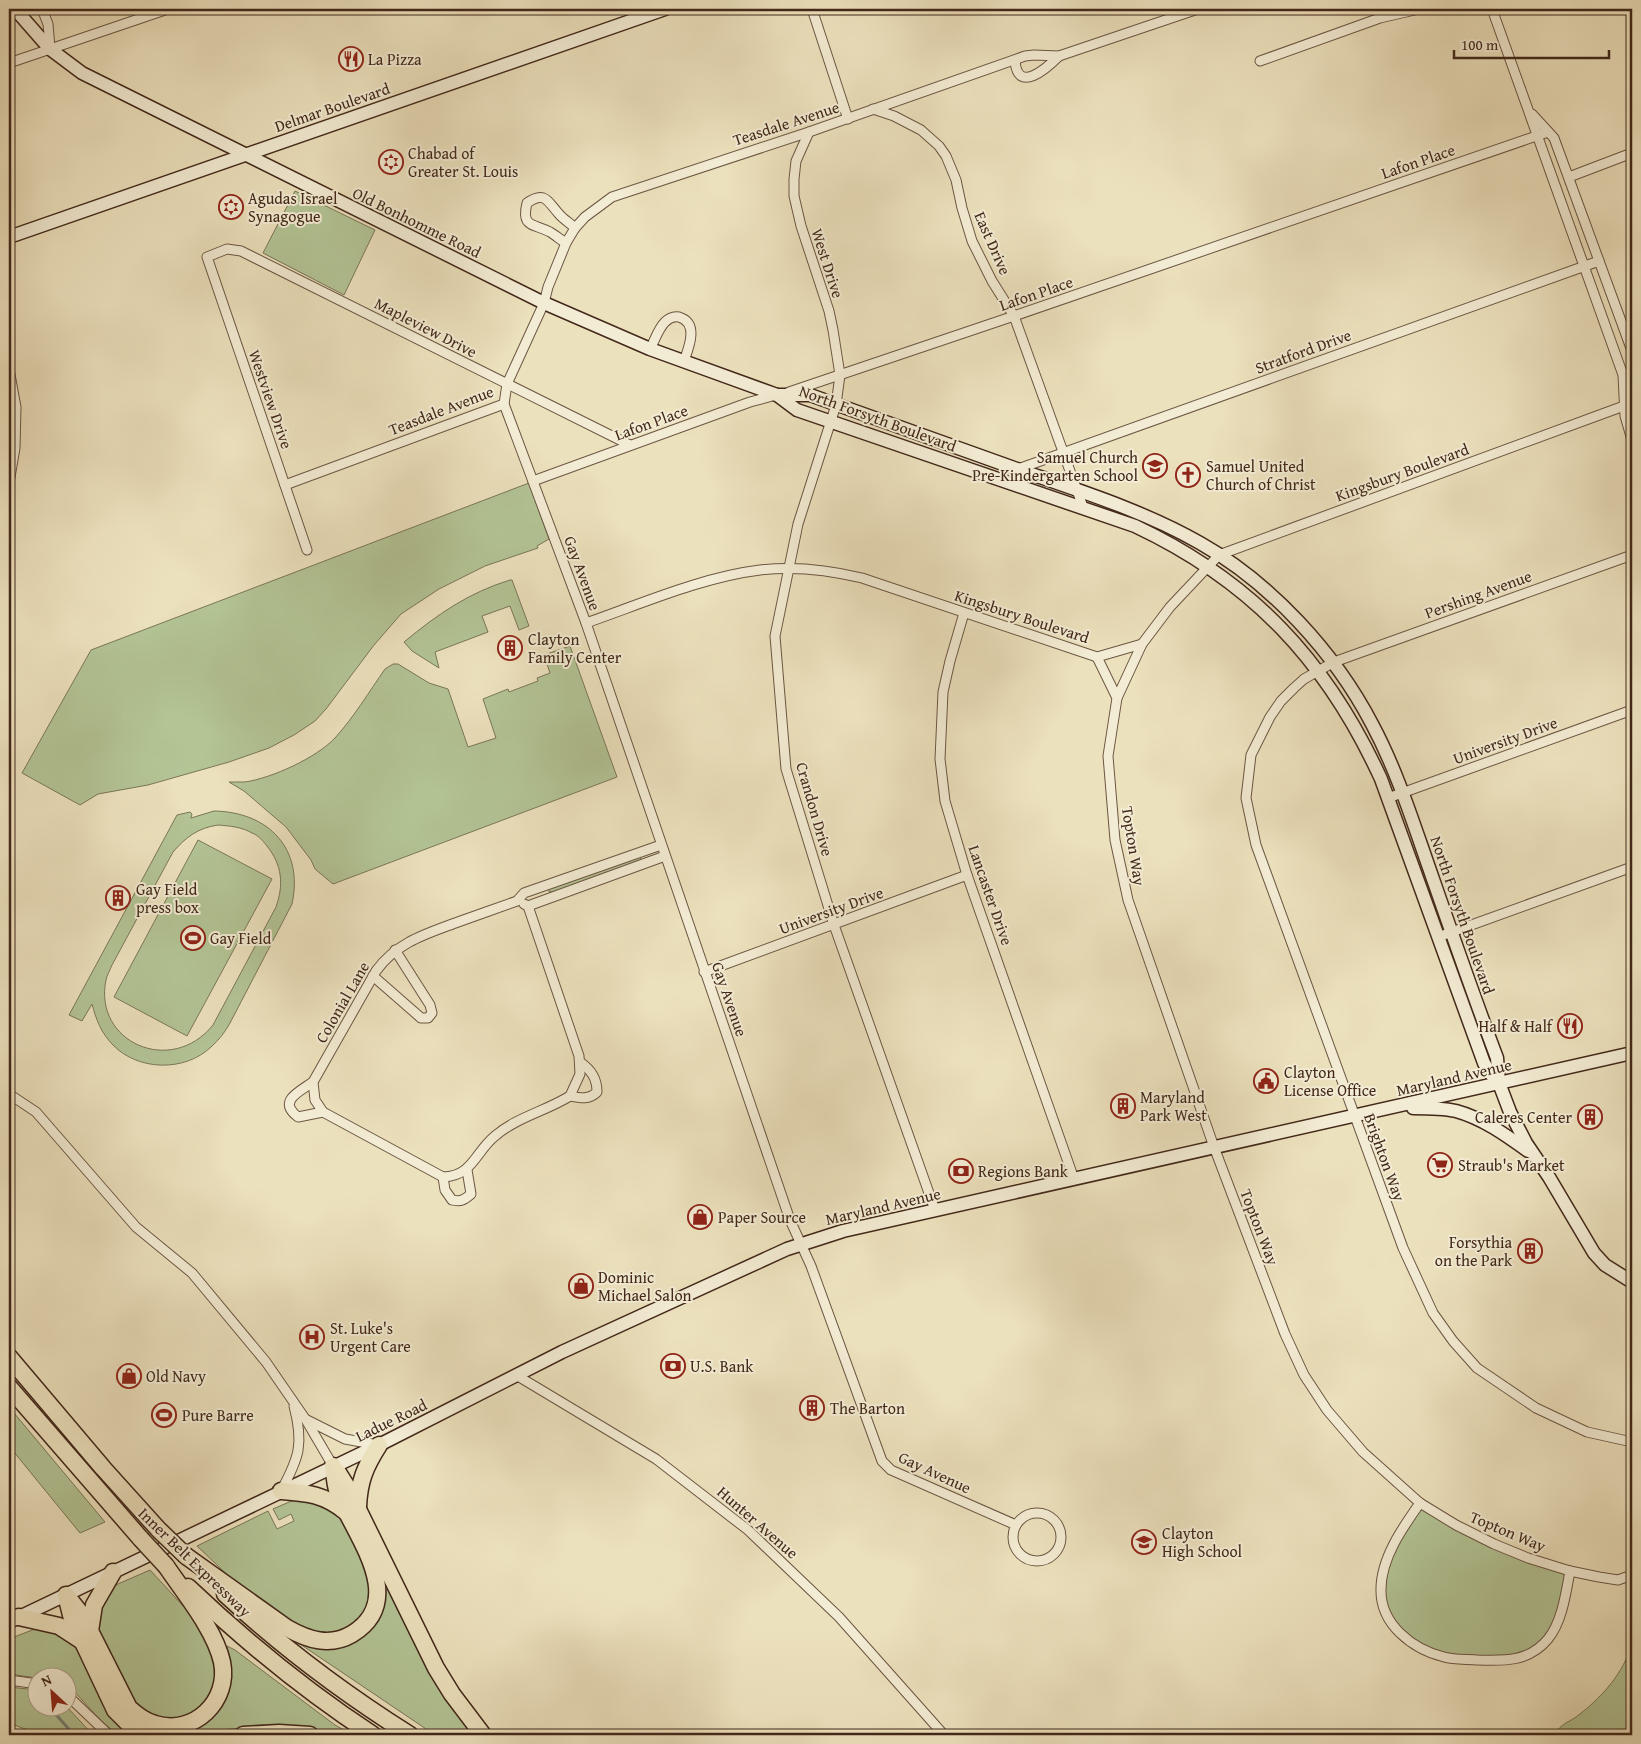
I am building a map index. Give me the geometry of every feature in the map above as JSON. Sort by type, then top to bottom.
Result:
[{"type":"highway","name":"Inner Belt Expressway","points":[[9,1357],[103,1468],[159,1530],[239,1607],[297,1656],[410,1735]]},
{"type":"highway","name":"Inner Belt Expressway","points":[[9,1387],[141,1540],[166,1566],[219,1616],[262,1652],[306,1687],[373,1735]]},
{"type":"highway","points":[[186,1556],[288,1628],[312,1639],[324,1641],[338,1640],[350,1635],[367,1622],[374,1610],[379,1588],[373,1566],[352,1511],[361,1478],[379,1445]]},
{"type":"highway","points":[[333,1466],[338,1493],[352,1511],[436,1668],[452,1694],[483,1735]]},
{"type":"highway","points":[[280,1491],[321,1496],[352,1511]]},
{"type":"highway","points":[[14,1619],[59,1626],[86,1636],[129,1708],[139,1717],[155,1724],[169,1726],[182,1725],[197,1720],[207,1712],[222,1689],[224,1675],[218,1648],[211,1632],[166,1566]]},
{"type":"highway","points":[[86,1636],[94,1605],[113,1572]]},
{"type":"highway","points":[[66,1595],[82,1615],[86,1636],[115,1710],[131,1726],[149,1735]]},
{"type":"highway","points":[[243,1735],[279,1733],[310,1735]]},
{"type":"street","name":"Old Bonhomme Road","points":[[15,9],[50,49],[82,73],[544,303],[650,349],[776,395]]},
{"type":"street","points":[[42,9],[48,24],[50,49]]},
{"type":"street","points":[[9,63],[168,9]]},
{"type":"street","name":"Delmar Boulevard","points":[[9,237],[665,9]]},
{"type":"street","points":[[812,9],[848,118]]},
{"type":"street","name":"Teasdale Avenue","points":[[285,485],[504,404],[507,384],[544,303],[548,287],[566,243],[585,216],[612,197],[809,132],[1015,60],[1034,55],[1059,56],[1198,9]]},
{"type":"street","points":[[1260,61],[1380,18],[1419,9]]},
{"type":"street","points":[[1492,9],[1623,375],[1629,404],[1626,420],[1632,440]]},
{"type":"street","name":"Teasdale Avenue","points":[[1015,60],[1016,71],[1027,78],[1034,76],[1059,56]]},
{"type":"street","name":"East Drive","points":[[873,109],[894,116],[921,130],[942,151],[952,167],[972,241],[992,281],[1014,316],[1083,507]]},
{"type":"street","points":[[1528,110],[1554,138],[1632,351]]},
{"type":"street","name":"West Drive","points":[[809,132],[796,161],[794,196],[800,226],[833,330],[840,376],[836,405]]},
{"type":"street","name":"Lafon Place","points":[[533,481],[750,402],[840,376],[1548,132]]},
{"type":"street","points":[[1569,177],[1632,153]]},
{"type":"street","points":[[566,243],[548,231],[533,226],[526,220],[524,214],[527,203],[534,198],[542,198],[551,202],[559,214],[575,228]]},
{"type":"street","name":"Mapleview Drive","points":[[207,257],[227,249],[241,251],[630,445]]},
{"type":"street","name":"Westview Drive","points":[[207,257],[307,550]]},
{"type":"street","name":"Stratford Drive","points":[[1018,469],[1599,261]]},
{"type":"street","points":[[650,349],[661,327],[667,320],[676,316],[684,319],[690,325],[691,341],[684,361]]},
{"type":"street","points":[[9,369],[16,407],[15,448],[9,483]]},
{"type":"street","name":"North Forsyth Boulevard","points":[[776,395],[810,396],[1076,489],[1152,519],[1219,555],[1275,599],[1334,662],[1371,722],[1402,793],[1497,1058],[1499,1083]]},
{"type":"street","name":"North Forsyth Boulevard","points":[[776,395],[797,410],[1134,526],[1185,551],[1240,589],[1269,616],[1290,636],[1318,670],[1352,721],[1368,750],[1388,798],[1484,1063],[1499,1083]]},
{"type":"street","name":"Gay Avenue","points":[[504,404],[586,623],[790,1220],[811,1266],[882,1460],[891,1470],[1016,1525]]},
{"type":"street","name":"Kingsbury Boulevard","points":[[586,623],[720,578],[761,570],[827,571],[862,578],[1097,657],[1142,644],[1170,607],[1219,555],[1629,404]]},
{"type":"street","name":"Crandon Drive","points":[[836,405],[802,506],[787,569],[775,636],[786,769],[834,925],[935,1210]]},
{"type":"street","name":"Pershing Avenue","points":[[1334,662],[1632,555]]},
{"type":"street","name":"Lancaster Drive","points":[[964,613],[943,692],[940,759],[945,801],[967,875],[1074,1179]]},
{"type":"street","name":"Topton Way","points":[[1142,644],[1117,698],[1108,756],[1116,840],[1128,900],[1214,1147],[1285,1334],[1304,1375],[1327,1410],[1363,1452],[1420,1503],[1456,1525],[1528,1558],[1570,1571],[1618,1580],[1632,1575]]},
{"type":"street","points":[[1097,657],[1117,698]]},
{"type":"street","name":"Brighton Way","points":[[1334,662],[1318,670],[1294,688],[1281,701],[1270,717],[1251,755],[1246,798],[1256,845],[1402,1248],[1433,1313],[1459,1348],[1477,1368],[1536,1408],[1587,1432],[1632,1442]]},
{"type":"street","name":"University Drive","points":[[1388,798],[1632,710]]},
{"type":"street","name":"Colonial Lane","points":[[323,1112],[298,1117],[290,1111],[288,1105],[291,1098],[313,1082],[373,976],[384,960],[395,950],[414,938],[517,901],[524,894],[661,845]]},
{"type":"street","points":[[517,901],[528,906],[665,856]]},
{"type":"street","points":[[1438,937],[1632,867]]},
{"type":"street","name":"University Drive","points":[[704,972],[967,875]]},
{"type":"street","points":[[547,886],[545,889],[546,894],[552,897]]},
{"type":"street","points":[[528,906],[580,1062],[580,1074],[570,1096]]},
{"type":"street","points":[[373,976],[420,1018],[428,1018],[432,1013],[430,1005],[395,950]]},
{"type":"street","name":"Maryland Avenue","points":[[787,1249],[831,1234],[935,1210],[1632,1054]]},
{"type":"street","points":[[313,1082],[315,1100],[323,1112],[443,1177],[451,1177],[467,1170],[493,1137],[526,1116],[570,1096],[583,1098],[593,1096],[597,1092],[597,1083],[592,1073],[580,1062]]},
{"type":"street","points":[[1499,1083],[1518,1130],[1594,1253],[1605,1265],[1632,1282]]},
{"type":"street","points":[[9,1094],[36,1112],[136,1227],[192,1273],[266,1362],[306,1420],[333,1466]]},
{"type":"street","points":[[1396,1107],[1443,1109],[1473,1117],[1508,1137],[1536,1157]]},
{"type":"street","points":[[443,1177],[445,1190],[452,1200],[464,1200],[471,1194],[467,1170]]},
{"type":"street","name":"Ladue Road","points":[[14,1619],[379,1445],[516,1375],[787,1249]]},
{"type":"street","name":"Hunter Avenue","points":[[516,1375],[656,1459],[748,1530],[839,1617],[944,1735]]},
{"type":"street","points":[[280,1491],[294,1466],[300,1446],[297,1416],[293,1401]]},
{"type":"street","points":[[306,1420],[345,1439],[379,1445]]},
{"type":"street","points":[[1420,1503],[1401,1532],[1390,1554],[1383,1572],[1381,1589],[1383,1605],[1389,1619],[1404,1637],[1428,1651],[1444,1657],[1503,1661],[1517,1659],[1532,1653],[1548,1639],[1555,1629],[1570,1571]]},
{"type":"street","points":[[1040,1512],[1049,1516],[1059,1525],[1062,1533],[1056,1552],[1046,1560],[1030,1560],[1022,1556],[1014,1545],[1013,1536],[1016,1525],[1021,1519],[1031,1513],[1040,1512]]},
{"type":"street","points":[[9,1680],[28,1683]]},
{"type":"street","points":[[78,1706],[109,1735]]},
{"type":"green space","points":[[295,191],[375,230],[344,295],[263,253]]},
{"type":"green space","points":[[529,483],[549,539],[537,546],[538,548],[485,566],[439,589],[401,614],[374,645],[326,709],[315,721],[294,735],[269,748],[229,762],[148,785],[98,794],[80,805],[22,773],[91,650]]},
{"type":"green space","points":[[512,580],[529,626],[519,630],[510,606],[482,616],[488,632],[435,652],[439,668],[412,651],[404,642],[454,605],[480,591]]},
{"type":"green space","points":[[570,646],[617,777],[333,884],[315,869],[311,860],[286,827],[244,791],[229,782],[256,780],[280,772],[317,753],[342,730],[385,669],[393,664],[398,664],[429,683],[448,689],[468,747],[496,738],[483,699],[508,689],[509,692],[538,681],[537,678],[550,673],[544,655]]},
{"type":"green space","points":[[214,811],[234,813],[251,818],[266,826],[278,837],[287,851],[293,866],[292,904],[230,1023],[217,1042],[200,1055],[188,1061],[162,1065],[148,1064],[123,1054],[113,1045],[105,1036],[92,1004],[82,1021],[69,1015],[177,815],[190,812],[192,814],[191,818]],"holes":[[[218,825],[240,828],[262,840],[272,853],[279,868],[281,883],[279,899],[213,1025],[196,1041],[177,1049],[157,1050],[139,1045],[123,1035],[111,1021],[105,1002],[107,976],[173,852],[198,831]]]},
{"type":"green space","name":"Gay Field","points":[[198,840],[272,879],[187,1036],[114,997]]},
{"type":"green space","points":[[639,857],[642,860],[640,862],[558,891],[549,892],[551,888]]},
{"type":"green space","points":[[9,1407],[105,1522],[80,1533],[9,1446]]},
{"type":"green space","points":[[296,1499],[321,1501],[348,1524],[373,1591],[358,1624],[331,1635],[302,1632],[237,1584],[197,1546],[268,1511],[277,1529],[294,1521],[291,1514],[279,1520],[273,1509]]},
{"type":"green space","points":[[1420,1503],[1456,1525],[1570,1571],[1555,1629],[1525,1657],[1456,1659],[1404,1637],[1383,1605],[1383,1573]]},
{"type":"green space","points":[[150,1570],[197,1621],[218,1661],[214,1694],[192,1715],[169,1721],[148,1715],[134,1702],[98,1629],[97,1617],[109,1590]]},
{"type":"green space","points":[[381,1574],[478,1735],[435,1735],[297,1642],[299,1640],[351,1641]]},
{"type":"green space","points":[[35,1629],[46,1629],[72,1639],[135,1735],[123,1735],[116,1732],[102,1721],[78,1695],[78,1666],[28,1666],[28,1677],[9,1674],[9,1639]]},
{"type":"green space","points":[[1632,1644],[1632,1735],[1554,1735],[1563,1725],[1580,1714],[1597,1699],[1612,1683]]},
{"type":"green space","points":[[227,1646],[335,1725],[353,1735],[280,1727],[186,1733],[185,1731],[222,1704],[229,1687],[231,1671]]},
{"type":"green space","points":[[9,1687],[28,1689],[28,1716],[75,1716],[93,1735],[42,1735],[9,1725]]},
{"type":"waterway","points":[[57,1716],[74,1735]]},
{"type":"place","name":"La Pizza","points":[[351,59]]},
{"type":"place","name":"Chabad of Greater St. Louis","points":[[391,162]]},
{"type":"place","name":"Agudas Israel Synagogue","points":[[231,207]]},
{"type":"place","name":"Samuel Church Pre-Kindergarten School","points":[[1155,466]]},
{"type":"place","name":"Samuel United Church of Christ","points":[[1188,475]]},
{"type":"place","name":"Clayton Family Center","points":[[510,648]]},
{"type":"place","name":"Gay Field press box","points":[[118,898]]},
{"type":"place","name":"Gay Field","points":[[193,938]]},
{"type":"place","name":"Half & Half","points":[[1570,1026]]},
{"type":"place","name":"Clayton License Office","points":[[1266,1081]]},
{"type":"place","name":"Maryland Park West","points":[[1123,1106]]},
{"type":"place","name":"Caleres Center","points":[[1590,1117]]},
{"type":"place","name":"Straub's Market","points":[[1440,1165]]},
{"type":"place","name":"Regions Bank","points":[[961,1171]]},
{"type":"place","name":"Paper Source","points":[[700,1217]]},
{"type":"place","name":"Forsythia on the Park","points":[[1530,1251]]},
{"type":"place","name":"Dominic Michael Salon","points":[[581,1286]]},
{"type":"place","name":"St. Luke's Urgent Care","points":[[312,1337]]},
{"type":"place","name":"U.S. Bank","points":[[673,1366]]},
{"type":"place","name":"Old Navy","points":[[129,1376]]},
{"type":"place","name":"The Barton","points":[[812,1408]]},
{"type":"place","name":"Pure Barre","points":[[164,1415]]},
{"type":"place","name":"Clayton High School","points":[[1144,1542]]}]
